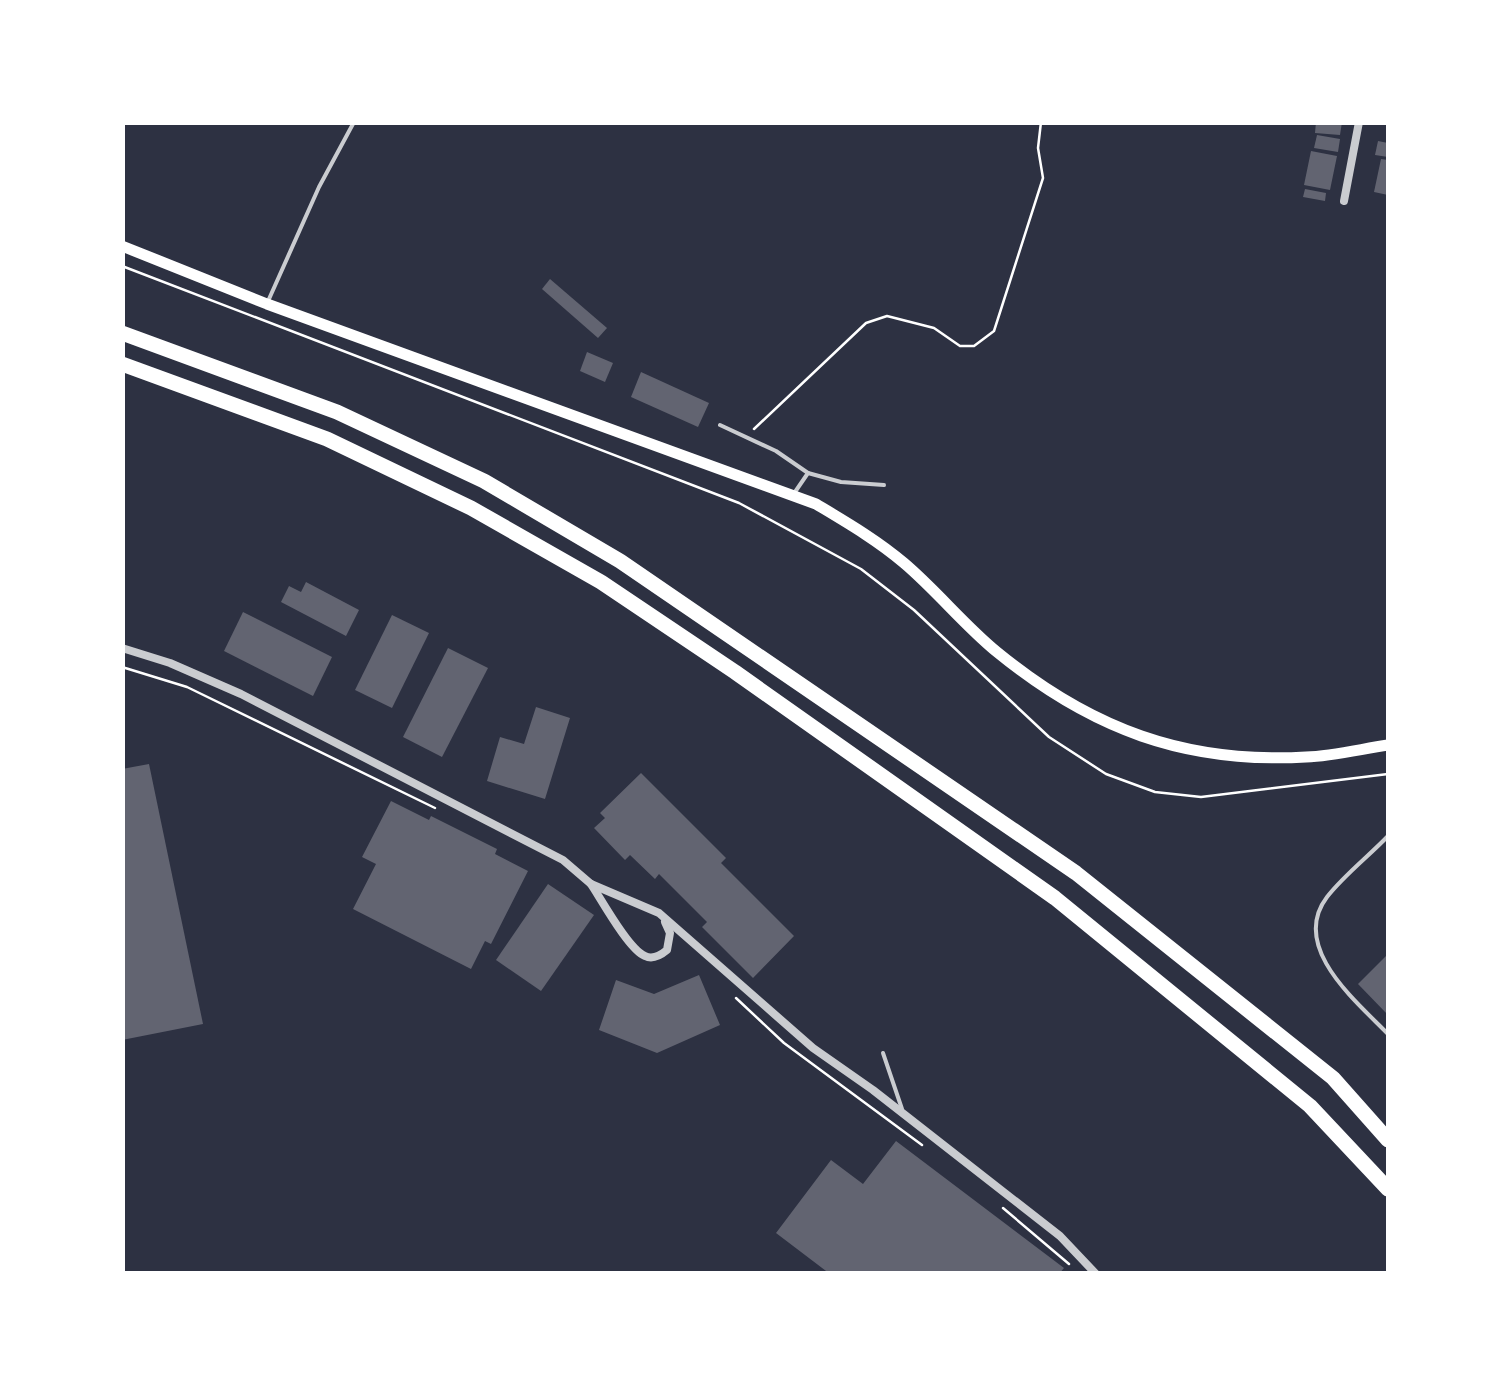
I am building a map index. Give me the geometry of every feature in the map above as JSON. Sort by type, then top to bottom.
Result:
[{"type":"highway","points":[[122,334],[354,419],[484,480],[620,561],[1076,873],[1333,1078],[1388,1140]]},
{"type":"highway","points":[[122,364],[327,440],[471,508],[601,582],[1056,898],[1310,1106],[1388,1190]]},
{"type":"main road","points":[[122,246],[267,304],[794,494],[846,521],[890,552],[997,652],[1056,694],[1130,735],[1181,750],[1240,758],[1308,757],[1388,745]]},
{"type":"street","points":[[1344,201],[1359,122]]},
{"type":"street","points":[[122,648],[170,663],[241,694],[563,860],[591,884],[634,948],[645,957],[663,954],[670,943],[670,934],[659,913]]},
{"type":"street","points":[[591,884],[659,913],[813,1048],[1060,1236],[1096,1274]]},
{"type":"lane","points":[[267,304],[319,186],[354,122]]},
{"type":"lane","points":[[720,425],[776,451],[808,473],[841,482],[884,485]]},
{"type":"lane","points":[[794,494],[808,473]]},
{"type":"lane","points":[[1388,837],[1325,899],[1318,917],[1316,943],[1344,988],[1388,1034]]},
{"type":"lane","points":[[883,1053],[903,1114]]},
{"type":"path","points":[[746,437],[866,323],[887,316],[934,328],[960,346],[974,346],[994,331],[1043,178],[1038,148],[1041,122]]},
{"type":"path","points":[[122,266],[739,503],[860,570],[914,610],[1048,737],[1106,774],[1155,792],[1201,797],[1388,774]]},
{"type":"path","points":[[122,667],[187,688],[442,812]]},
{"type":"path","points":[[737,999],[784,1042],[930,1151]]},
{"type":"path","points":[[1003,1208],[1074,1268]]},
{"type":"building","points":[[1316,122],[1342,122],[1340,135],[1315,133]]},
{"type":"building","points":[[1317,135],[1340,139],[1338,152],[1314,148]]},
{"type":"building","points":[[1378,141],[1388,143],[1388,157],[1375,155]]},
{"type":"building","points":[[1311,151],[1337,156],[1330,190],[1304,185]]},
{"type":"building","points":[[1381,159],[1388,160],[1388,195],[1374,192]]},
{"type":"building","points":[[1305,189],[1326,193],[1325,201],[1303,197]]},
{"type":"building","points":[[550,279],[607,328],[598,338],[542,289]]},
{"type":"building","points":[[587,352],[613,363],[605,382],[580,371]]},
{"type":"building","points":[[641,372],[709,403],[698,427],[631,397]]},
{"type":"building","points":[[306,582],[359,610],[346,636],[281,602],[289,586],[301,592]]},
{"type":"building","points":[[243,612],[332,657],[313,696],[224,651]]},
{"type":"building","points":[[392,615],[429,633],[392,708],[355,690]]},
{"type":"building","points":[[448,648],[488,668],[442,757],[403,737]]},
{"type":"building","points":[[536,707],[570,718],[545,799],[487,781],[500,737],[524,744]]},
{"type":"building","points":[[149,764],[203,1024],[122,1040],[122,769]]},
{"type":"building","points":[[641,773],[726,858],[721,863],[794,936],[753,978],[702,927],[707,922],[659,874],[655,879],[630,855],[625,860],[594,828],[605,818],[600,813]]},
{"type":"building","points":[[391,801],[497,849],[495,854],[528,871],[491,944],[485,941],[471,969],[353,909],[376,864],[362,857]]},
{"type":"building","points":[[548,884],[594,915],[541,991],[496,960]]},
{"type":"building","points":[[1388,954],[1388,1015],[1358,984]]},
{"type":"building","points":[[699,975],[720,1025],[657,1053],[599,1030],[616,980],[654,994]]},
{"type":"building","points":[[896,1141],[1064,1268],[1059,1274],[830,1274],[776,1233],[831,1160],[863,1184]]}]
